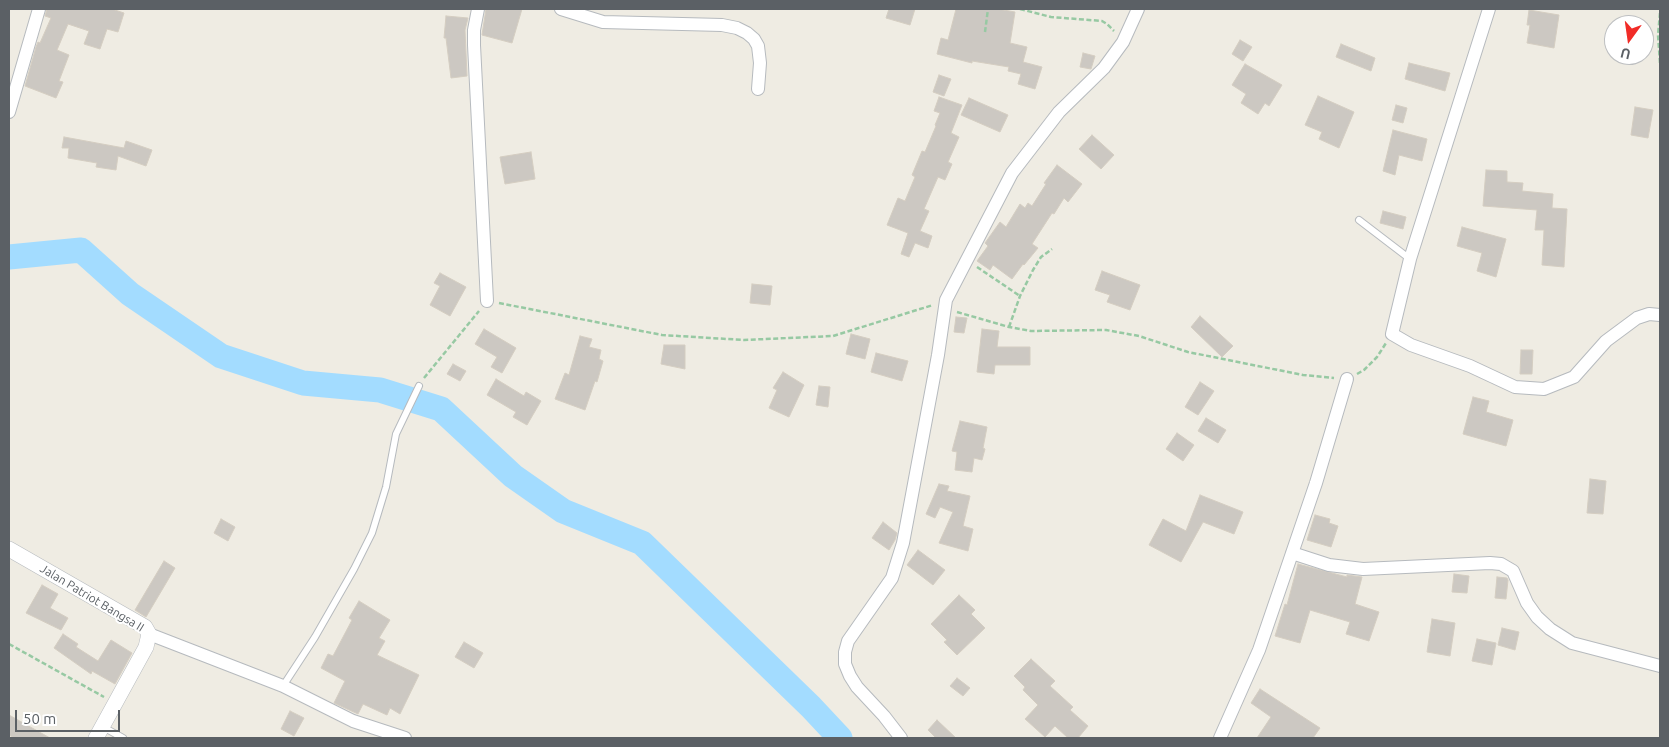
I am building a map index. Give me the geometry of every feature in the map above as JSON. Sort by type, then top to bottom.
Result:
[{"type":"street","points":[[9,112],[38,9]]},
{"type":"street","points":[[478,9],[474,30],[474,45],[487,301]]},
{"type":"street","points":[[561,9],[603,22],[722,25],[737,28],[747,33],[758,46],[760,63],[758,89]]},
{"type":"street","points":[[603,22],[609,9]]},
{"type":"street","points":[[901,738],[850,676],[845,664],[845,652],[848,641],[892,578],[903,543],[946,305],[1012,173],[1059,112],[1104,68],[1123,42],[1138,9]]},
{"type":"street","points":[[1489,9],[1410,259],[1392,334],[1411,345],[1470,366],[1515,387],[1544,389],[1574,377],[1606,341],[1637,318],[1649,314],[1660,315]]},
{"type":"street","points":[[1220,738],[1259,650],[1328,447],[1347,380]]},
{"type":"street","name":"Jalan Patriot Bangsa II","points":[[9,549],[145,627],[149,634],[146,647],[100,733]]},
{"type":"street","points":[[1292,553],[1329,565],[1362,569],[1501,564],[1513,571],[1528,603],[1537,617],[1550,629],[1572,643],[1660,666]]},
{"type":"street","points":[[149,634],[283,686],[352,721],[404,738]]},
{"type":"lane","points":[[1359,220],[1410,259]]},
{"type":"lane","points":[[283,686],[315,637],[354,569],[372,533],[386,487],[396,434],[419,386]]},
{"type":"lane","points":[[100,733],[123,738]]},
{"type":"path","points":[[985,32],[988,9]]},
{"type":"path","points":[[1020,9],[1051,18],[1102,22],[1107,24],[1123,42]]},
{"type":"path","points":[[1660,13],[1658,35],[1660,63]]},
{"type":"path","points":[[1009,327],[1020,296],[1041,257],[1052,249]]},
{"type":"path","points":[[968,261],[1020,296]]},
{"type":"path","points":[[419,386],[487,301],[662,335],[744,340],[833,336],[946,305],[954,311],[1009,327],[1031,331],[1106,330],[1139,336],[1196,354],[1303,375],[1347,380],[1364,370],[1377,357],[1392,334]]},
{"type":"path","points":[[9,644],[116,704]]},
{"type":"building","points":[[47,9],[112,9],[124,13],[118,32],[107,29],[100,49],[84,44],[89,31],[68,24],[57,50],[69,55],[59,81],[63,82],[56,98],[25,86],[36,47],[38,42],[40,43],[51,18],[45,16]]},
{"type":"building","points":[[486,9],[522,9],[512,43],[482,35]]},
{"type":"building","points":[[889,9],[915,9],[910,25],[886,18]]},
{"type":"building","points":[[956,9],[998,9],[1015,12],[1010,43],[1027,47],[1023,62],[1042,67],[1035,89],[1018,84],[1021,74],[1008,71],[1009,67],[972,61],[972,63],[937,54],[941,38],[948,40]]},
{"type":"building","points":[[1529,10],[1559,15],[1554,48],[1527,43],[1530,25],[1527,25]]},
{"type":"building","points":[[446,16],[468,18],[465,30],[467,76],[451,78],[446,38],[444,38]]},
{"type":"building","points":[[1240,40],[1252,47],[1243,61],[1232,54]]},
{"type":"building","points":[[1341,44],[1375,58],[1371,71],[1336,57]]},
{"type":"building","points":[[1083,53],[1095,56],[1091,69],[1080,67]]},
{"type":"building","points":[[1409,63],[1450,73],[1445,91],[1405,79]]},
{"type":"building","points":[[1245,64],[1282,85],[1269,106],[1265,103],[1258,114],[1241,103],[1246,94],[1232,85]]},
{"type":"building","points":[[939,75],[951,79],[944,96],[933,92]]},
{"type":"building","points":[[1318,96],[1354,112],[1339,148],[1319,139],[1322,132],[1305,125]]},
{"type":"building","points":[[939,97],[962,105],[951,133],[959,137],[948,162],[952,164],[945,180],[938,177],[924,209],[929,211],[920,231],[932,236],[928,248],[915,243],[909,257],[901,254],[908,233],[887,225],[898,198],[905,201],[915,177],[912,175],[922,151],[925,152],[936,126],[940,113],[934,111]]},
{"type":"building","points":[[969,98],[1008,115],[1000,132],[961,115]]},
{"type":"building","points":[[1396,105],[1407,108],[1403,123],[1392,120]]},
{"type":"building","points":[[1635,107],[1653,110],[1648,138],[1631,135]]},
{"type":"building","points":[[1393,130],[1427,139],[1422,161],[1399,155],[1395,175],[1383,171]]},
{"type":"building","points":[[1092,135],[1114,155],[1101,169],[1079,149]]},
{"type":"building","points":[[64,137],[124,148],[126,141],[152,150],[146,166],[118,156],[116,170],[96,167],[97,163],[68,158],[69,148],[62,148]]},
{"type":"building","points":[[531,152],[535,179],[505,184],[500,157]]},
{"type":"building","points":[[1057,165],[1082,184],[1068,202],[1064,198],[1054,214],[1052,213],[1032,244],[1038,248],[1024,265],[1012,279],[993,265],[990,270],[977,261],[988,246],[985,243],[1000,222],[1006,227],[1020,204],[1025,208],[1028,203],[1032,206],[1046,184],[1044,183]]},
{"type":"building","points":[[1486,170],[1507,171],[1507,182],[1523,183],[1522,191],[1553,194],[1552,208],[1567,209],[1564,267],[1542,265],[1544,230],[1535,230],[1537,210],[1483,206]]},
{"type":"building","points":[[1383,211],[1406,217],[1403,229],[1380,223]]},
{"type":"building","points":[[1462,227],[1506,239],[1496,277],[1477,271],[1482,253],[1457,246]]},
{"type":"building","points":[[1102,271],[1140,285],[1130,310],[1107,302],[1110,295],[1095,290]]},
{"type":"building","points":[[440,273],[466,287],[450,316],[430,305],[440,286],[434,283]]},
{"type":"building","points":[[752,284],[772,286],[770,305],[750,303]]},
{"type":"building","points":[[1200,316],[1233,346],[1222,357],[1191,327]]},
{"type":"building","points":[[956,317],[967,318],[964,333],[954,332]]},
{"type":"building","points":[[484,329],[516,348],[502,373],[491,367],[497,357],[475,344]]},
{"type":"building","points":[[982,329],[999,331],[997,347],[1030,347],[1030,365],[995,365],[994,374],[977,372]]},
{"type":"building","points":[[851,334],[870,339],[865,359],[846,354]]},
{"type":"building","points":[[580,336],[592,339],[589,347],[601,350],[599,359],[603,361],[597,382],[595,381],[585,410],[555,399],[565,373],[569,375]]},
{"type":"building","points":[[664,345],[685,345],[685,369],[661,364]]},
{"type":"building","points":[[1521,350],[1533,350],[1532,374],[1520,374]]},
{"type":"building","points":[[876,353],[908,361],[902,381],[871,372]]},
{"type":"building","points":[[453,364],[466,371],[460,381],[447,374]]},
{"type":"building","points":[[783,372],[804,385],[789,417],[769,408],[777,390],[773,388]]},
{"type":"building","points":[[496,379],[524,396],[526,392],[541,401],[527,425],[513,417],[516,412],[487,395]]},
{"type":"building","points":[[1200,382],[1214,391],[1198,415],[1185,407]]},
{"type":"building","points":[[819,386],[830,387],[828,407],[816,405]]},
{"type":"building","points":[[1473,397],[1489,401],[1486,412],[1513,420],[1506,446],[1463,434]]},
{"type":"building","points":[[1206,418],[1226,430],[1218,443],[1198,431]]},
{"type":"building","points":[[960,421],[987,427],[982,460],[974,458],[972,472],[955,470],[957,452],[952,451]]},
{"type":"building","points":[[1177,433],[1194,445],[1183,461],[1166,449]]},
{"type":"building","points":[[1590,479],[1606,481],[1603,514],[1587,513]]},
{"type":"building","points":[[939,484],[949,486],[947,491],[970,496],[963,526],[973,529],[968,551],[939,543],[953,512],[940,507],[935,518],[926,514]]},
{"type":"building","points":[[1200,495],[1243,512],[1234,534],[1203,522],[1181,562],[1149,545],[1163,519],[1186,531]]},
{"type":"building","points":[[1315,515],[1330,519],[1329,523],[1338,526],[1331,547],[1307,540]]},
{"type":"building","points":[[221,519],[235,527],[228,541],[214,533]]},
{"type":"building","points":[[883,522],[897,533],[889,550],[872,538]]},
{"type":"building","points":[[918,550],[945,570],[933,585],[907,565]]},
{"type":"building","points":[[164,561],[175,568],[146,617],[135,610]]},
{"type":"building","points":[[1298,564],[1347,577],[1347,575],[1362,577],[1355,604],[1379,612],[1369,641],[1346,634],[1350,622],[1310,610],[1300,643],[1275,636],[1285,604],[1287,605]]},
{"type":"building","points":[[1454,574],[1469,576],[1467,593],[1452,592]]},
{"type":"building","points":[[1497,577],[1507,578],[1508,580],[1506,599],[1495,598]]},
{"type":"building","points":[[42,585],[58,594],[50,608],[68,618],[61,630],[26,613]]},
{"type":"building","points":[[959,595],[975,610],[971,614],[985,628],[957,655],[944,642],[947,640],[931,624]]},
{"type":"building","points":[[359,601],[390,620],[379,638],[385,641],[377,655],[419,675],[400,714],[390,708],[387,715],[363,704],[358,714],[334,703],[345,681],[321,668],[328,654],[333,656],[352,620],[349,618]]},
{"type":"building","points":[[1432,619],[1455,623],[1450,656],[1427,652]]},
{"type":"building","points":[[1502,628],[1519,632],[1515,650],[1498,645]]},
{"type":"building","points":[[63,634],[78,644],[76,647],[98,661],[111,640],[132,653],[115,684],[92,671],[91,674],[54,648]]},
{"type":"building","points":[[1477,639],[1496,643],[1492,665],[1472,661]]},
{"type":"building","points":[[464,642],[483,653],[474,668],[455,657]]},
{"type":"building","points":[[1031,659],[1055,681],[1050,686],[1073,707],[1070,710],[1088,726],[1078,738],[1068,738],[1055,726],[1045,737],[1025,719],[1038,705],[1023,690],[1025,687],[1014,676]]},
{"type":"building","points":[[957,678],[970,688],[963,696],[950,686]]},
{"type":"building","points":[[1260,689],[1320,728],[1313,738],[1257,738],[1271,717],[1251,703]]},
{"type":"building","points":[[290,711],[304,718],[294,736],[281,729]]},
{"type":"building","points":[[9,715],[50,738],[14,738],[9,735]]},
{"type":"building","points":[[937,720],[956,738],[936,738],[928,730]]},
{"type":"waterway","points":[[9,257],[81,250],[130,294],[221,356],[303,383],[380,390],[441,409],[513,476],[563,511],[642,543],[811,707],[840,738]]}]
